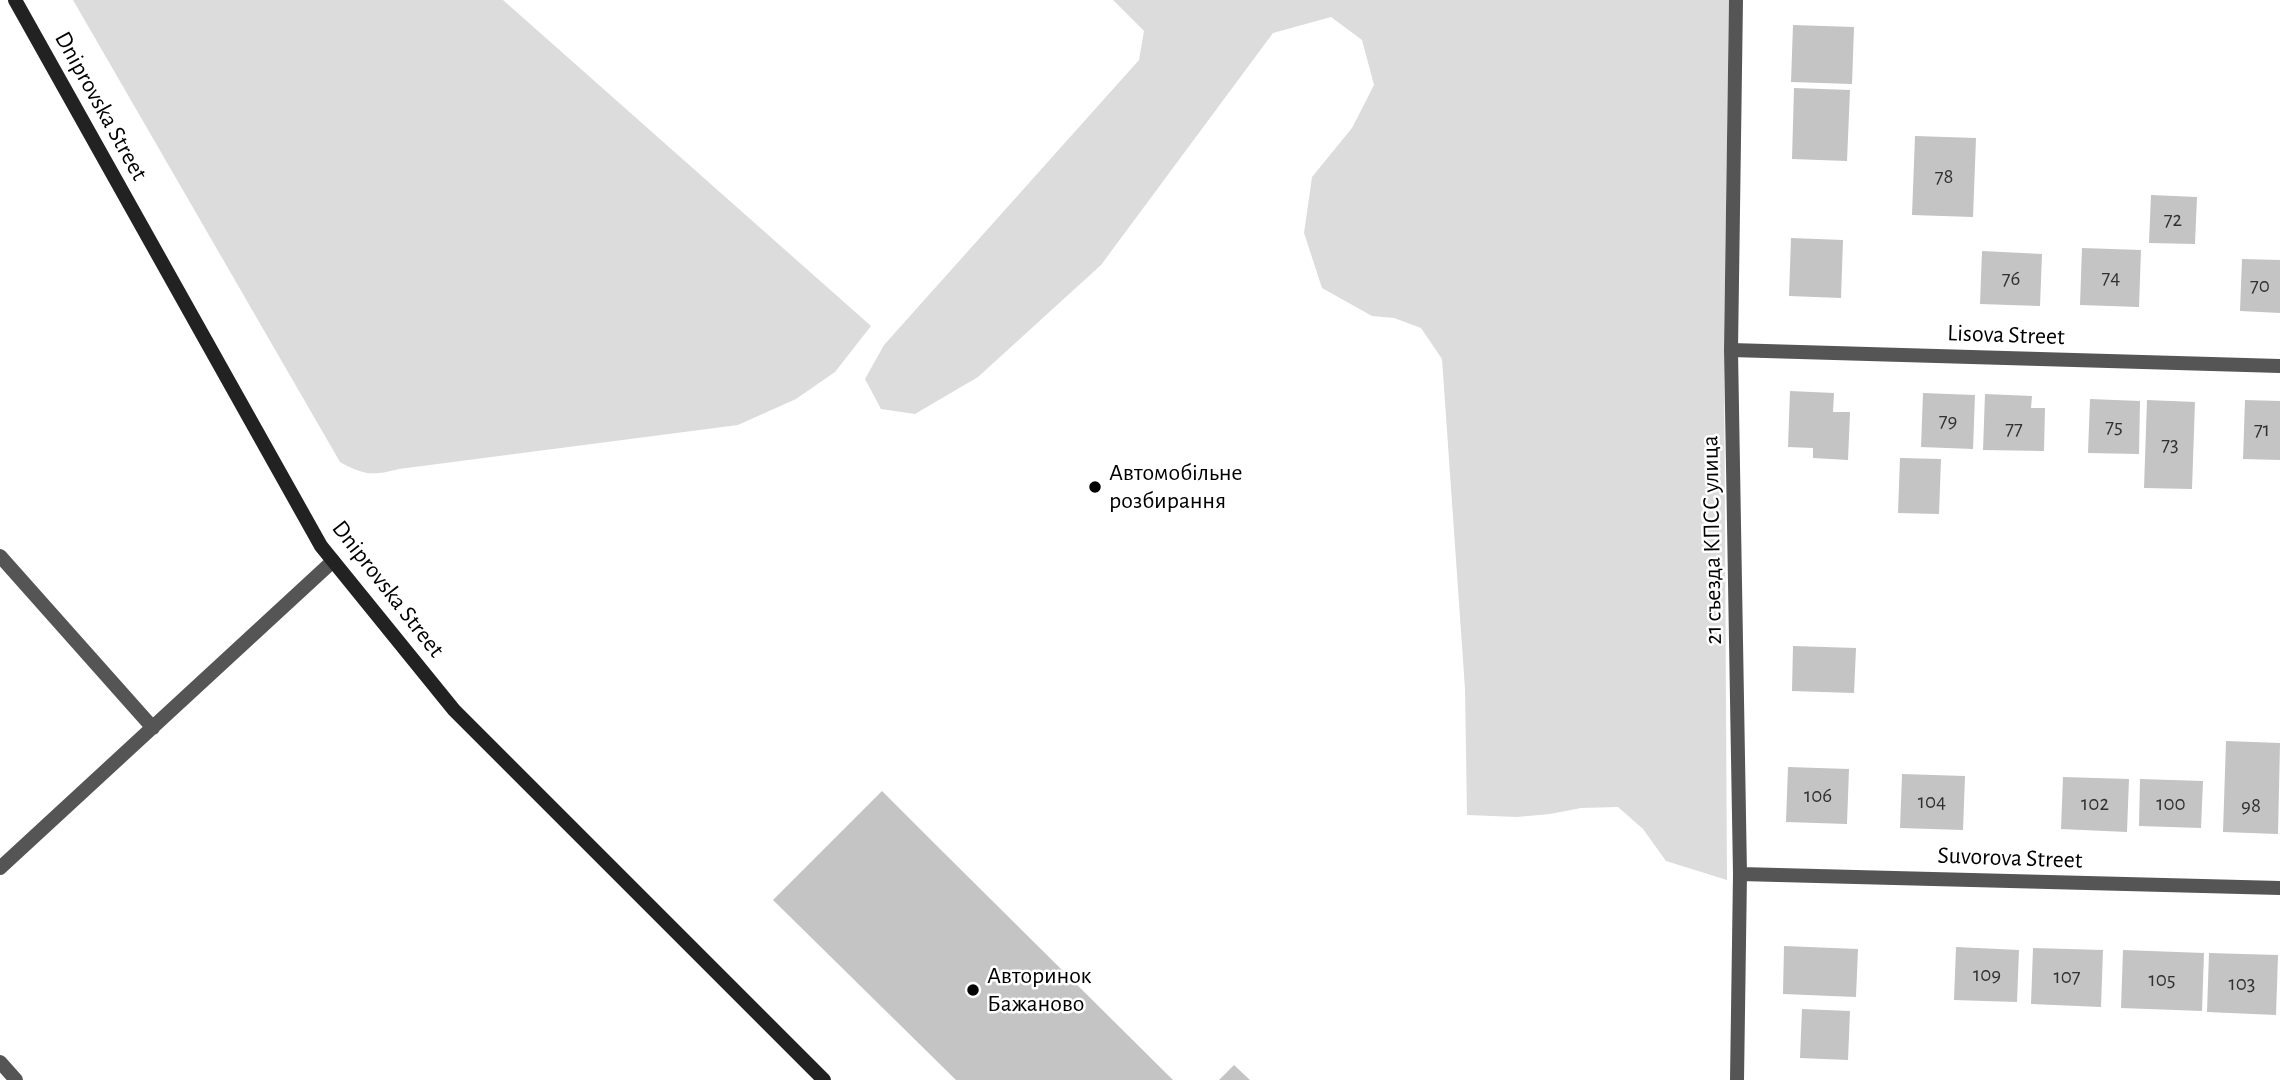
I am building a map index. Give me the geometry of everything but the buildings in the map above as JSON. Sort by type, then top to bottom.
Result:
[{"type":"street","name":"Dniprovska Street","points":[[15,0],[321,546],[454,710],[824,1080]]},
{"type":"street","name":"21 съезда КПСС улица","points":[[1736,0],[1731,350],[1740,874],[1737,1080]]},
{"type":"street","name":"Lisova Street","points":[[1731,350],[2280,366]]},
{"type":"street","points":[[0,556],[153,728]]},
{"type":"street","points":[[0,869],[333,561]]},
{"type":"street","name":"Suvorova Street","points":[[1740,874],[2280,888]]},
{"type":"street","points":[[0,1062],[16,1080]]},
{"type":"shaded area","points":[[73,0],[503,0],[871,326],[835,372],[796,399],[738,425],[382,473],[355,470],[340,462]]},
{"type":"shaded area","points":[[1113,0],[1729,0],[1724,350],[1727,880],[1666,861],[1643,829],[1618,807],[1581,808],[1517,817],[1467,815],[1465,689],[1442,359],[1421,328],[1394,318],[1372,316],[1322,288],[1304,233],[1312,177],[1352,128],[1374,85],[1362,40],[1331,17],[1273,33],[1101,265],[978,377],[915,414],[881,409],[865,379],[884,345],[1139,60],[1144,31]]},
{"type":"place","name":"Автомобільне розбирання","points":[[1095,487]]},
{"type":"place","name":"Авторинок Бажаново","points":[[973,990]]}]
